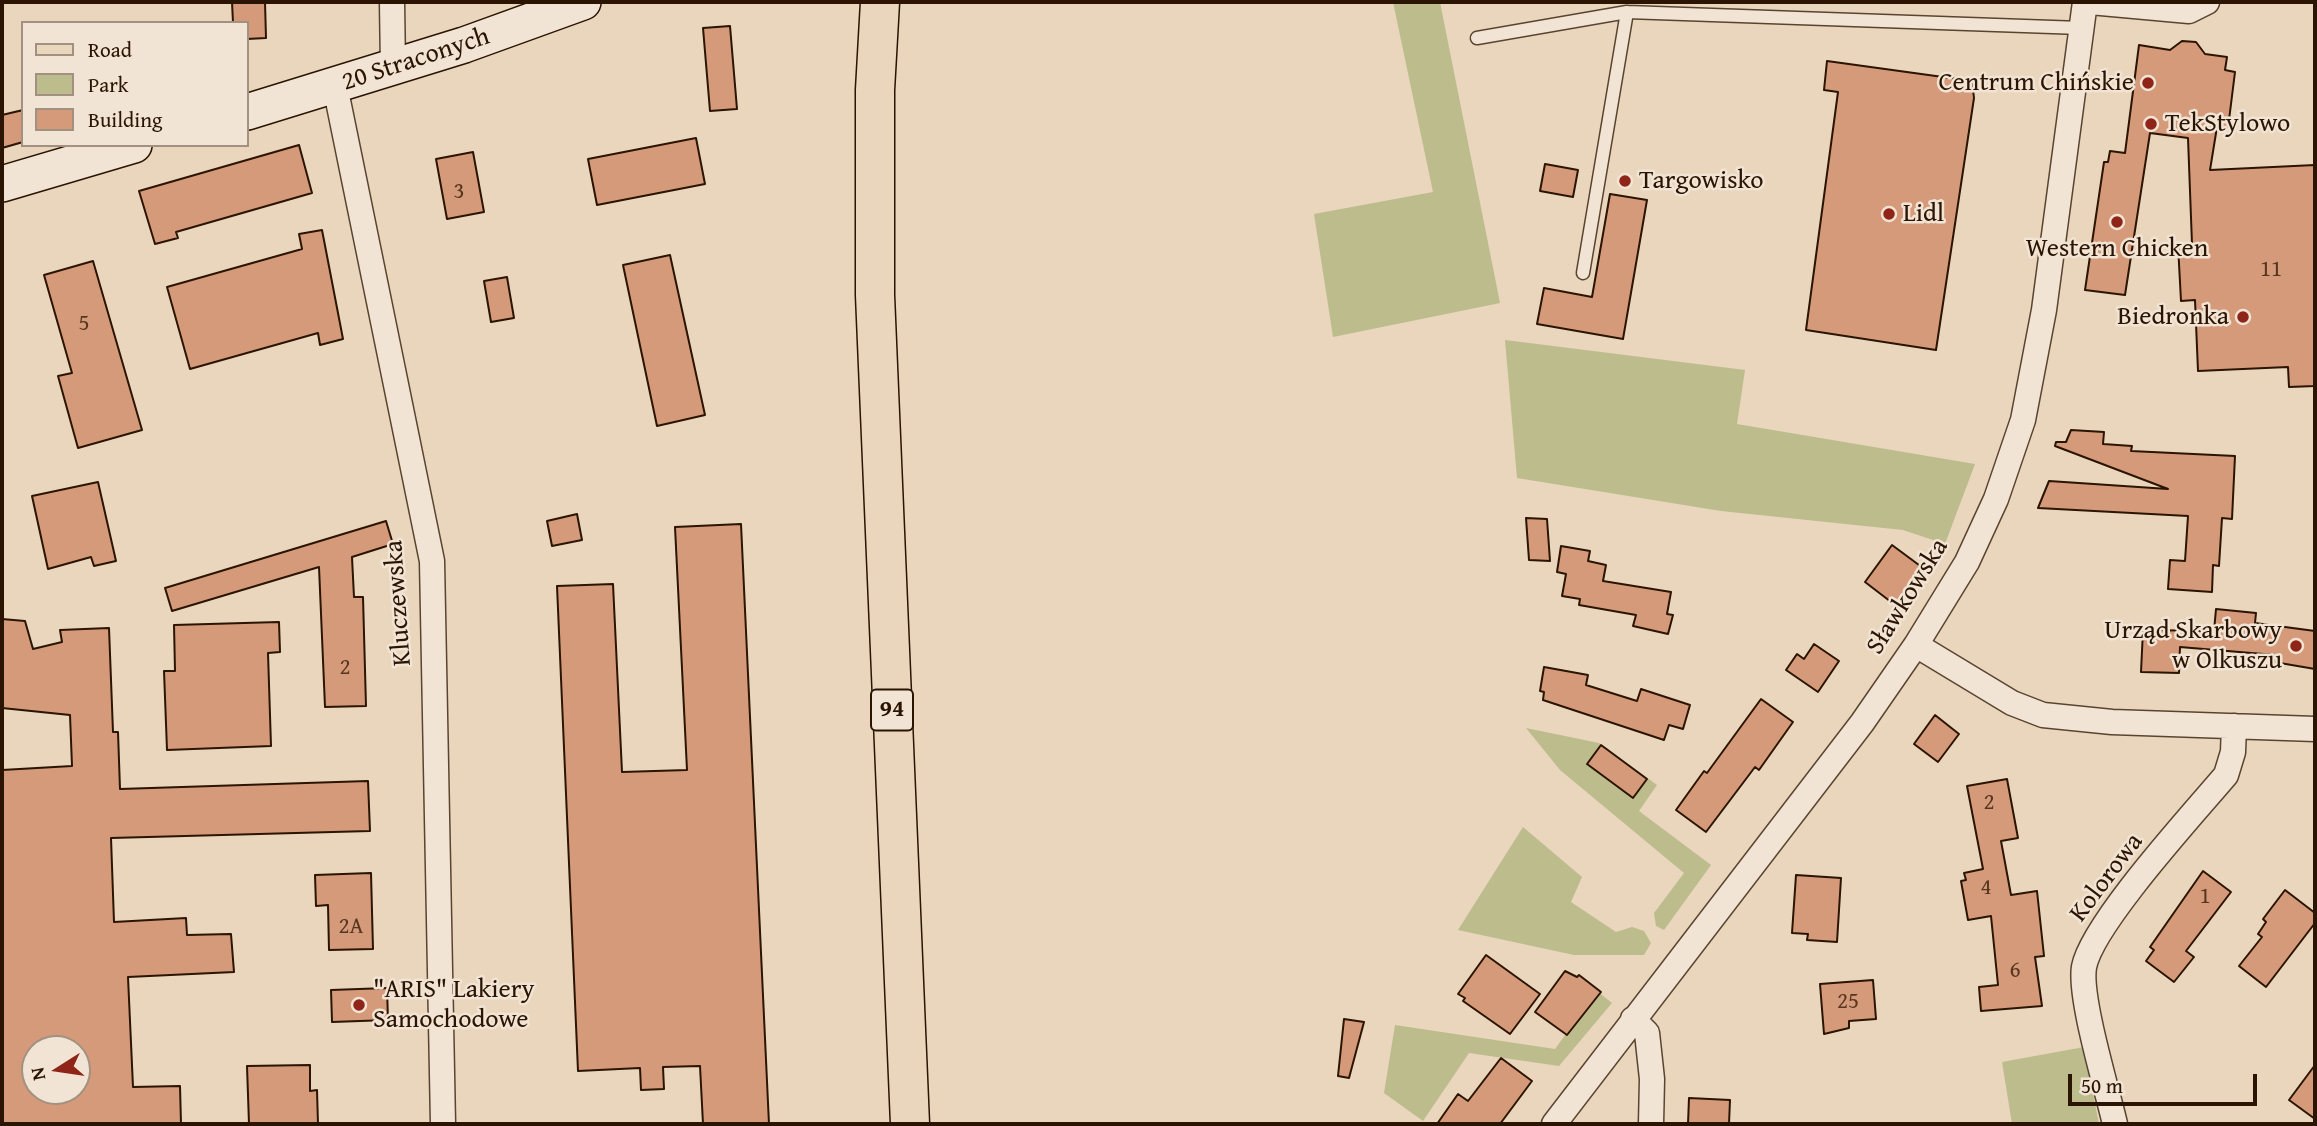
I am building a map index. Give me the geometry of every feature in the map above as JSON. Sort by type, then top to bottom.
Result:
[{"type":"main road","name":"20 Straconych","points":[[248,112],[394,68],[583,2]]},
{"type":"main road","name":"94","points":[[880,2],[875,90],[875,295],[910,1124]]},
{"type":"main road","points":[[2,184],[127,147]]},
{"type":"street","points":[[391,2],[394,68]]},
{"type":"street","name":"Sławkowska","points":[[1554,1124],[1862,723],[1916,645],[1967,562],[1996,499],[2023,420],[2044,310],[2081,29],[2087,2],[2189,11],[2207,2]]},
{"type":"street","name":"Kluczewska","points":[[335,86],[432,561],[443,1124]]},
{"type":"street","points":[[1916,645],[2012,704],[2043,715],[2112,722],[2315,729]]},
{"type":"street","name":"Kolorowa","points":[[2115,1124],[2087,999],[2084,967],[2108,919],[2226,775],[2233,752],[2234,726]]},
{"type":"street","points":[[1633,1019],[1647,1033],[1652,1079],[1651,1124]]},
{"type":"lane","points":[[1476,38],[1627,12],[2081,29]]},
{"type":"lane","points":[[1583,273],[1627,12]]},
{"type":"green space","points":[[1393,2],[1440,2],[1500,303],[1333,337],[1314,214],[1433,192]]},
{"type":"green space","points":[[1505,340],[1745,370],[1737,424],[1975,464],[1945,544],[1903,530],[1721,511],[1517,478]]},
{"type":"green space","points":[[1526,728],[1599,743],[1657,785],[1639,811],[1711,865],[1664,930],[1656,926],[1654,913],[1684,873],[1560,770]]},
{"type":"green space","points":[[1523,827],[1582,877],[1571,902],[1616,932],[1632,927],[1644,931],[1651,943],[1644,955],[1574,955],[1458,930]]},
{"type":"green space","points":[[1597,991],[1612,1003],[1559,1066],[1469,1053],[1423,1121],[1384,1093],[1395,1025],[1555,1049]]},
{"type":"green space","points":[[2084,1047],[2099,1124],[2012,1124],[2002,1062]]},
{"type":"building","points":[[232,2],[265,2],[266,38],[248,39],[248,21],[233,21]]},
{"type":"building","points":[[730,26],[737,109],[710,111],[703,28]]},
{"type":"building","points":[[2182,41],[2196,42],[2205,54],[2227,57],[2225,70],[2235,72],[2228,128],[2217,127],[2210,170],[2315,165],[2315,386],[2289,387],[2288,367],[2198,371],[2195,300],[2181,301],[2178,245],[2192,244],[2188,138],[2150,133],[2125,295],[2085,290],[2104,162],[2108,162],[2110,151],[2125,153],[2139,45],[2170,50]]},
{"type":"building","name":"Lidl","points":[[1827,61],[1972,81],[1974,98],[1936,350],[1806,330],[1838,92],[1824,90]]},
{"type":"building","points":[[21,110],[21,143],[2,148],[2,115]]},
{"type":"building","points":[[696,138],[705,184],[597,205],[588,159]]},
{"type":"building","points":[[299,145],[312,193],[176,232],[178,238],[155,244],[139,191]]},
{"type":"building","points":[[473,152],[484,212],[447,219],[436,159]]},
{"type":"building","points":[[1545,164],[1578,170],[1573,197],[1540,191]]},
{"type":"building","points":[[1610,194],[1647,200],[1623,339],[1537,324],[1544,288],[1592,297]]},
{"type":"building","points":[[322,230],[343,339],[320,345],[318,333],[190,369],[167,287],[302,249],[299,234]]},
{"type":"building","points":[[670,255],[705,415],[657,426],[623,265]]},
{"type":"building","points":[[93,261],[142,430],[78,448],[58,376],[72,373],[44,275]]},
{"type":"building","points":[[507,277],[514,318],[491,322],[484,281]]},
{"type":"building","points":[[2071,430],[2104,432],[2103,444],[2132,446],[2131,451],[2235,456],[2232,519],[2222,518],[2219,566],[2213,565],[2212,592],[2168,589],[2170,560],[2185,561],[2188,516],[2038,508],[2049,481],[2168,489],[2055,446],[2056,442],[2066,442]]},
{"type":"building","points":[[98,482],[116,561],[94,566],[91,557],[48,569],[32,496]]},
{"type":"building","points":[[577,514],[582,540],[552,546],[547,521]]},
{"type":"building","points":[[1526,518],[1547,519],[1550,561],[1529,560]]},
{"type":"building","points":[[386,521],[393,544],[352,557],[354,597],[363,597],[366,706],[325,707],[319,567],[172,611],[165,588]]},
{"type":"building","points":[[741,524],[769,1124],[703,1124],[700,1066],[663,1067],[664,1089],[641,1090],[640,1068],[578,1071],[557,586],[613,584],[622,772],[687,770],[675,527]]},
{"type":"building","points":[[1892,545],[1923,568],[1895,605],[1865,582]]},
{"type":"building","points":[[1561,546],[1590,551],[1588,561],[1606,565],[1603,581],[1671,592],[1667,614],[1673,615],[1668,634],[1633,626],[1636,615],[1579,605],[1580,599],[1562,596],[1566,574],[1557,572]]},
{"type":"building","points":[[2216,609],[2256,613],[2255,623],[2315,631],[2315,669],[2274,662],[2275,655],[2180,647],[2179,673],[2141,672],[2143,630],[2214,631]]},
{"type":"building","points":[[2,619],[25,621],[33,649],[62,642],[60,630],[109,628],[113,732],[118,732],[120,789],[368,781],[370,831],[111,838],[114,922],[186,918],[187,935],[231,934],[234,972],[128,977],[133,1087],[180,1086],[181,1124],[2,1124],[2,770],[72,766],[70,715],[2,708]]},
{"type":"building","points":[[279,622],[280,652],[268,653],[271,746],[167,750],[164,671],[175,671],[174,625]]},
{"type":"building","points":[[1814,644],[1839,661],[1818,692],[1786,670],[1797,654],[1804,659]]},
{"type":"building","points":[[1544,667],[1588,675],[1586,685],[1637,701],[1641,689],[1690,705],[1683,729],[1669,725],[1664,740],[1543,700],[1544,692],[1540,691]]},
{"type":"building","points":[[1761,699],[1793,722],[1759,770],[1755,767],[1706,832],[1676,810],[1704,771],[1707,773]]},
{"type":"building","points":[[1935,715],[1959,734],[1938,762],[1914,744]]},
{"type":"building","points":[[1601,745],[1647,779],[1633,798],[1587,764]]},
{"type":"building","points":[[2007,779],[2018,838],[2001,841],[2011,895],[2037,891],[2044,956],[2035,957],[2042,1006],[1981,1011],[1979,987],[1998,985],[1991,916],[1968,920],[1961,881],[1966,880],[1964,873],[1983,869],[1967,786]]},
{"type":"building","points":[[2203,871],[2231,892],[2186,951],[2194,957],[2174,982],[2146,961],[2154,950],[2150,947]]},
{"type":"building","points":[[371,873],[373,949],[329,950],[328,905],[316,906],[315,875]]},
{"type":"building","points":[[1796,875],[1841,878],[1837,942],[1807,940],[1808,934],[1792,933]]},
{"type":"building","points":[[2285,890],[2315,913],[2315,923],[2266,987],[2239,966],[2262,937],[2258,934],[2266,922],[2263,919]]},
{"type":"building","points":[[1486,955],[1540,994],[1510,1034],[1463,1001],[1465,998],[1458,994]]},
{"type":"building","points":[[1565,971],[1577,977],[1579,975],[1601,992],[1567,1035],[1535,1012]]},
{"type":"building","points":[[1873,980],[1876,1019],[1849,1021],[1849,1028],[1824,1034],[1820,984]]},
{"type":"building","name":"\"ARIS\" Lakiery Samochodowe","points":[[387,988],[388,1020],[332,1022],[331,990]]},
{"type":"building","points":[[1344,1019],[1364,1022],[1349,1078],[1338,1076]]},
{"type":"building","points":[[1501,1058],[1532,1081],[1500,1124],[1437,1124],[1458,1094],[1468,1101]]},
{"type":"building","points":[[310,1065],[310,1091],[317,1090],[318,1124],[249,1124],[247,1066]]},
{"type":"building","points":[[2315,1065],[2315,1119],[2289,1100]]},
{"type":"building","points":[[1689,1098],[1730,1100],[1729,1124],[1688,1124]]},
{"type":"place","name":"Centrum Chińskie","points":[[2148,83]]},
{"type":"place","name":"TekStylowo","points":[[2151,124]]},
{"type":"place","name":"Targowisko","points":[[1625,181]]},
{"type":"place","name":"Lidl","points":[[1889,214]]},
{"type":"place","name":"Western Chicken","points":[[2117,222]]},
{"type":"place","name":"Biedronka","points":[[2243,317]]},
{"type":"place","name":"Urząd Skarbowy w Olkuszu","points":[[2296,646]]},
{"type":"place","name":"\"ARIS\" Lakiery Samochodowe","points":[[359,1005]]}]
